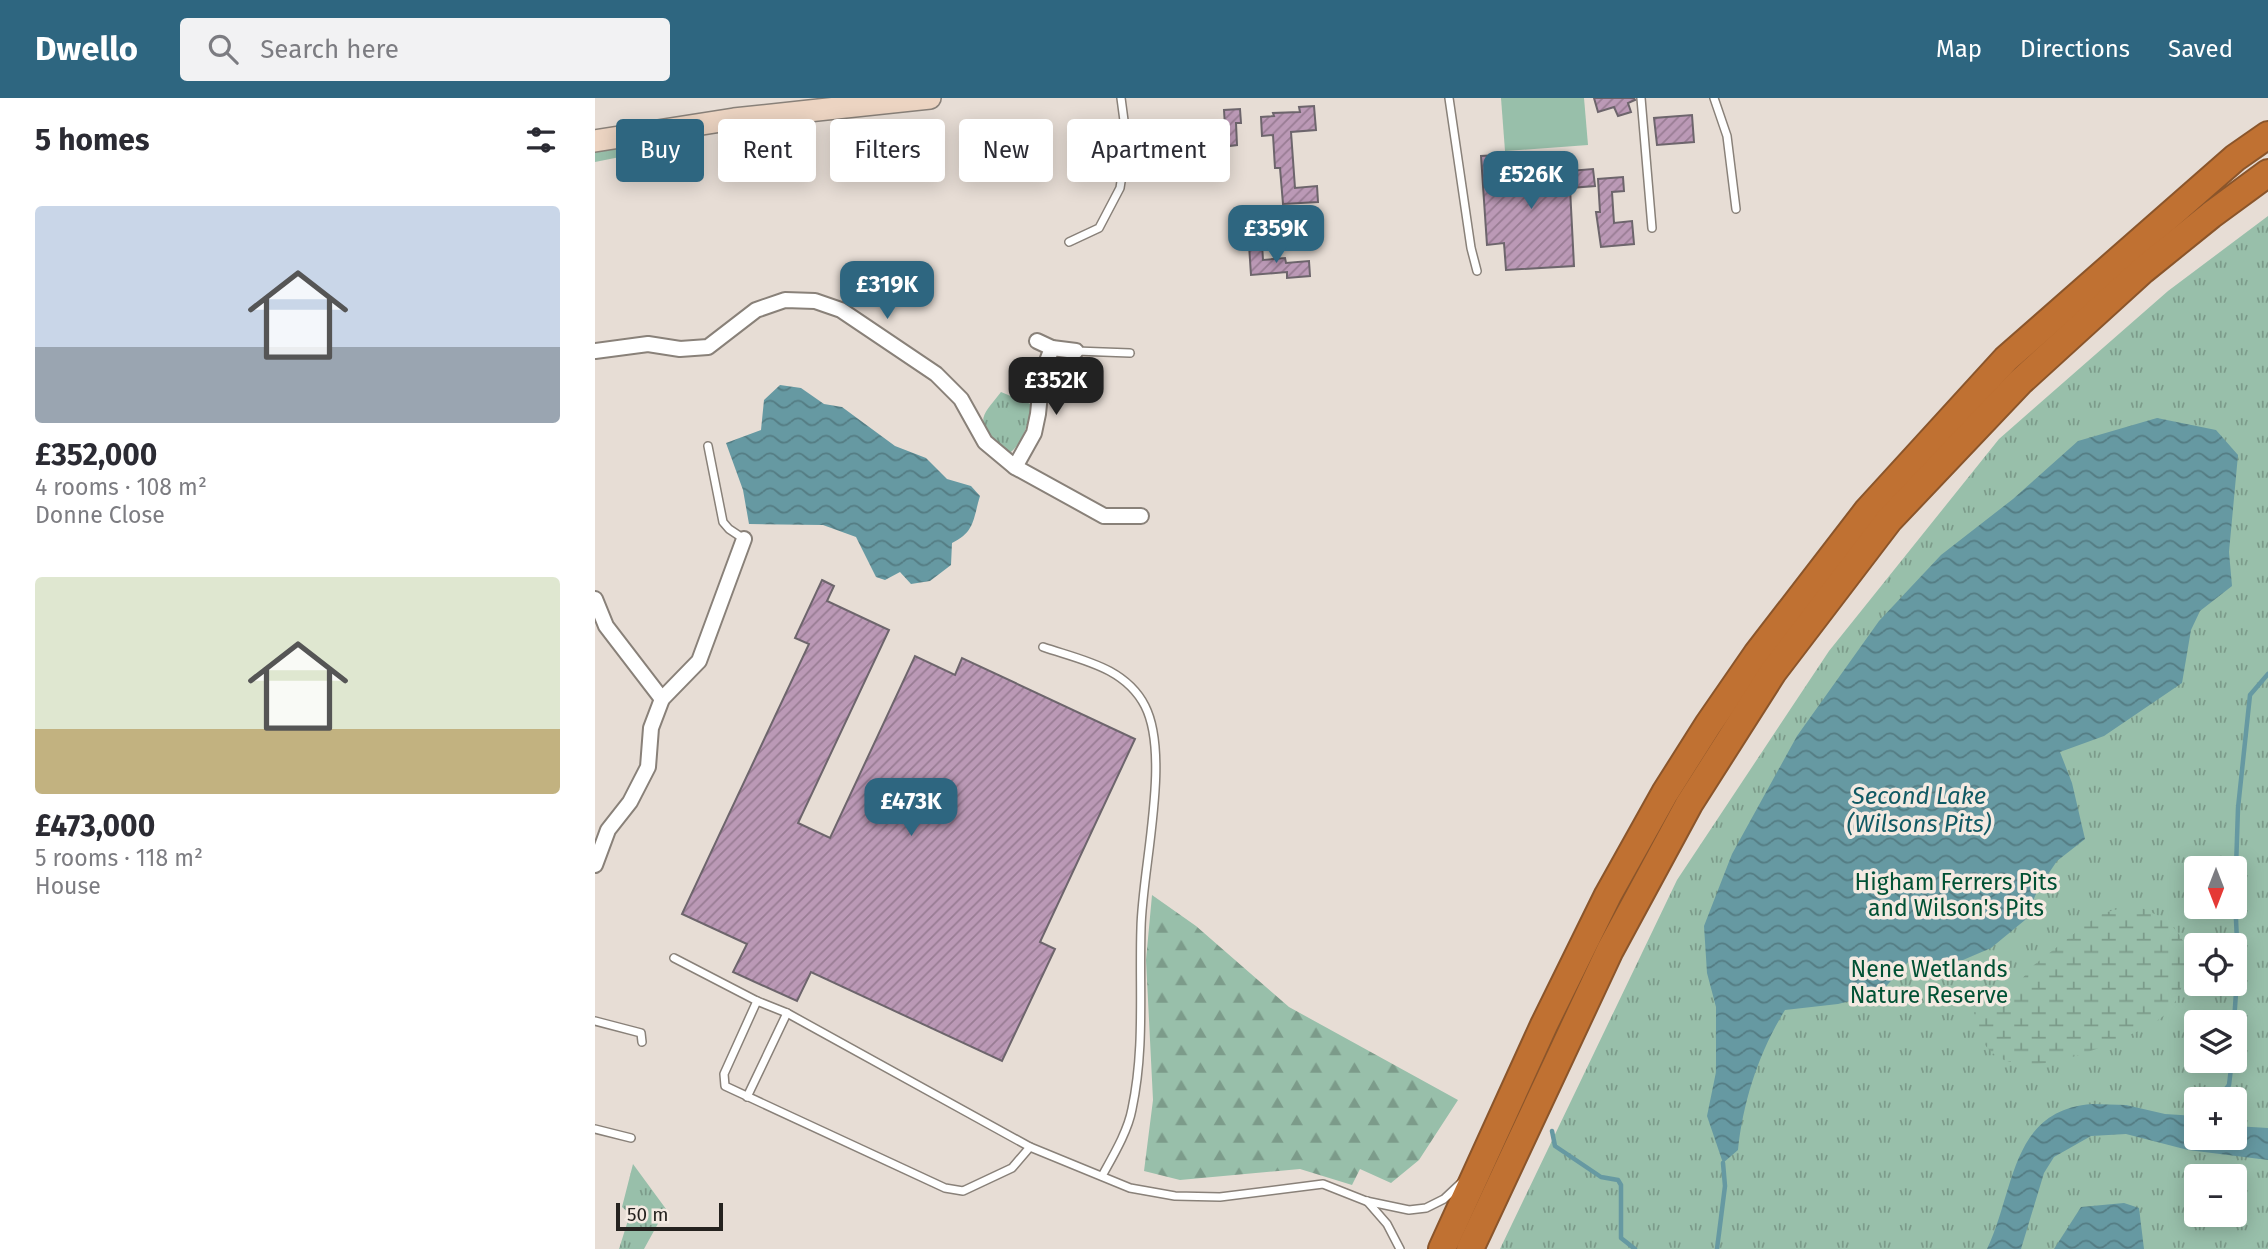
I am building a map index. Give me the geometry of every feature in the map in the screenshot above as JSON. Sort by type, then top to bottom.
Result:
[{"type":"highway","points":[[1442,1249],[1544,1025],[1608,895],[1693,748],[1757,654],[1868,510],[2007,359],[2235,158],[2268,135]]},
{"type":"highway","points":[[1470,1249],[1610,950],[1689,804],[1773,672],[1889,520],[2020,382],[2143,270],[2268,173]]},
{"type":"main road","points":[[595,141],[734,119],[930,98]]},
{"type":"street","points":[[595,351],[648,344],[680,349],[708,347],[756,310],[785,300],[815,301],[841,310],[936,374],[961,398],[985,442],[1015,467],[1104,516],[1140,516]]},
{"type":"street","points":[[1037,341],[1052,348],[1076,351]]},
{"type":"street","points":[[1015,467],[1034,433],[1042,374],[1052,348]]},
{"type":"street","points":[[595,865],[608,830],[630,802],[648,767],[651,727],[662,699],[699,661],[744,539]]},
{"type":"street","points":[[595,599],[606,626],[662,699]]},
{"type":"lane","points":[[1069,243],[1099,229],[1120,188],[1128,144],[1121,98]]},
{"type":"lane","points":[[1449,98],[1469,236],[1477,271]]},
{"type":"lane","points":[[1641,98],[1652,228]]},
{"type":"lane","points":[[1714,98],[1727,136],[1736,209]]},
{"type":"lane","points":[[1076,351],[1130,353]]},
{"type":"lane","points":[[708,446],[723,522],[744,539]]},
{"type":"lane","points":[[1043,646],[1102,667],[1129,682],[1146,707],[1155,741],[1154,796],[1140,928],[1141,1051],[1132,1112],[1102,1177]]},
{"type":"lane","points":[[674,958],[757,1001],[787,1013],[1030,1147],[1130,1188],[1175,1196],[1220,1197],[1323,1184],[1366,1201],[1409,1210],[1426,1208],[1444,1199],[1485,1157]]},
{"type":"lane","points":[[757,1001],[724,1074],[725,1086],[945,1188],[963,1191],[1012,1168],[1030,1147]]},
{"type":"lane","points":[[747,1097],[787,1013]]},
{"type":"lane","points":[[595,1021],[641,1032],[642,1042]]},
{"type":"lane","points":[[595,1129],[631,1138]]},
{"type":"lane","points":[[1366,1201],[1387,1224],[1400,1249]]},
{"type":"green space","points":[[1501,98],[1584,98],[1588,145],[1505,151]]},
{"type":"green space","points":[[616,146],[616,158],[595,162],[595,149]]},
{"type":"green space","name":"Higham Ferrers Pits and Wilson's Pits","points":[[2268,216],[2268,1249],[1500,1249],[1677,880],[1829,651],[1999,439],[2168,291]]},
{"type":"green space","points":[[1001,392],[1033,405],[1018,445],[1008,454],[993,442],[986,432],[983,420]]},
{"type":"green space","points":[[1152,895],[1196,926],[1289,1007],[1458,1100],[1419,1160],[1391,1183],[1360,1169],[1352,1185],[1300,1169],[1180,1180],[1144,1171],[1153,1100],[1146,960]]},
{"type":"green space","points":[[2132,905],[2154,914],[2179,934],[2184,944],[2184,976],[2171,1008],[2144,1028],[2070,1058],[2027,1064],[2008,1061],[1992,1053],[1980,1037],[1974,1012],[1979,1005],[2014,988],[2034,965],[2104,913]]},
{"type":"green space","points":[[633,1164],[666,1209],[644,1249],[619,1249],[630,1214],[622,1207]]},
{"type":"water","points":[[780,385],[801,388],[824,404],[842,407],[895,446],[926,458],[947,479],[971,486],[980,496],[969,529],[952,543],[951,565],[930,581],[911,584],[900,572],[885,580],[876,577],[856,537],[823,525],[749,524],[743,490],[726,443],[761,430],[764,400]]},
{"type":"water","name":"Second Lake (Wilsons Pits)","points":[[2157,418],[2216,430],[2238,455],[2229,552],[2232,586],[2200,611],[2191,630],[2182,683],[2104,736],[2060,752],[2072,783],[2085,839],[2057,861],[2038,889],[2025,920],[1991,948],[1963,960],[1910,960],[1879,994],[1838,1004],[1785,1010],[1767,1043],[1754,1077],[1738,1150],[1723,1163],[1707,1116],[1716,1072],[1716,1007],[1707,973],[1704,926],[1732,854],[1797,736],[1879,621],[1941,555],[2013,499],[2078,441]]},
{"type":"water","points":[[2092,1104],[2126,1105],[2184,1115],[2184,1149],[2126,1134],[2091,1136],[2054,1157],[2044,1173],[2021,1249],[1987,1249],[2019,1157],[2030,1137],[2045,1121],[2065,1110]]},
{"type":"water","points":[[2247,1127],[2268,1128],[2268,1160],[2188,1150],[2247,1150]]},
{"type":"water","points":[[2124,1203],[2139,1208],[2144,1249],[2054,1249],[2081,1207]]},
{"type":"building","points":[[1594,98],[1635,100],[1628,103],[1631,112],[1618,116],[1614,107],[1598,112]]},
{"type":"building","points":[[1314,106],[1316,130],[1291,132],[1295,188],[1317,186],[1318,202],[1283,204],[1280,168],[1275,168],[1273,135],[1262,136],[1261,117],[1274,116],[1273,113],[1300,112],[1299,107]]},
{"type":"building","points":[[1240,109],[1241,123],[1236,123],[1237,145],[1230,146],[1230,119],[1225,119],[1224,110]]},
{"type":"building","points":[[1692,115],[1694,142],[1657,145],[1654,118]]},
{"type":"building","points":[[1517,154],[1518,166],[1568,163],[1569,171],[1593,169],[1595,186],[1570,188],[1574,266],[1506,270],[1504,243],[1487,245],[1481,156]]},
{"type":"building","points":[[1623,177],[1624,191],[1612,192],[1614,223],[1632,221],[1634,244],[1601,247],[1596,212],[1600,212],[1598,179]]},
{"type":"building","points":[[1262,244],[1263,260],[1285,258],[1286,263],[1309,261],[1310,276],[1287,278],[1287,272],[1251,275],[1249,245]]},
{"type":"building","points":[[822,580],[834,586],[827,601],[889,630],[798,823],[830,838],[915,656],[955,675],[962,658],[1135,739],[1040,942],[1055,949],[1002,1061],[811,972],[797,1001],[733,972],[747,944],[682,914],[809,644],[795,638]]},
{"type":"waterway","points":[[2235,1010],[2238,963],[2235,898],[2238,808],[2250,695],[2268,674]]},
{"type":"waterway","points":[[2227,1087],[2230,1073]]},
{"type":"waterway","points":[[1552,1131],[1555,1146],[1601,1177],[1618,1180],[1621,1185],[1621,1238],[1635,1249]]},
{"type":"waterway","points":[[1717,1249],[1725,1186],[1723,1163]]},
{"type":"park label","name":"Nene Wetlands Nature Reserve","points":[[1929,982]]}]
